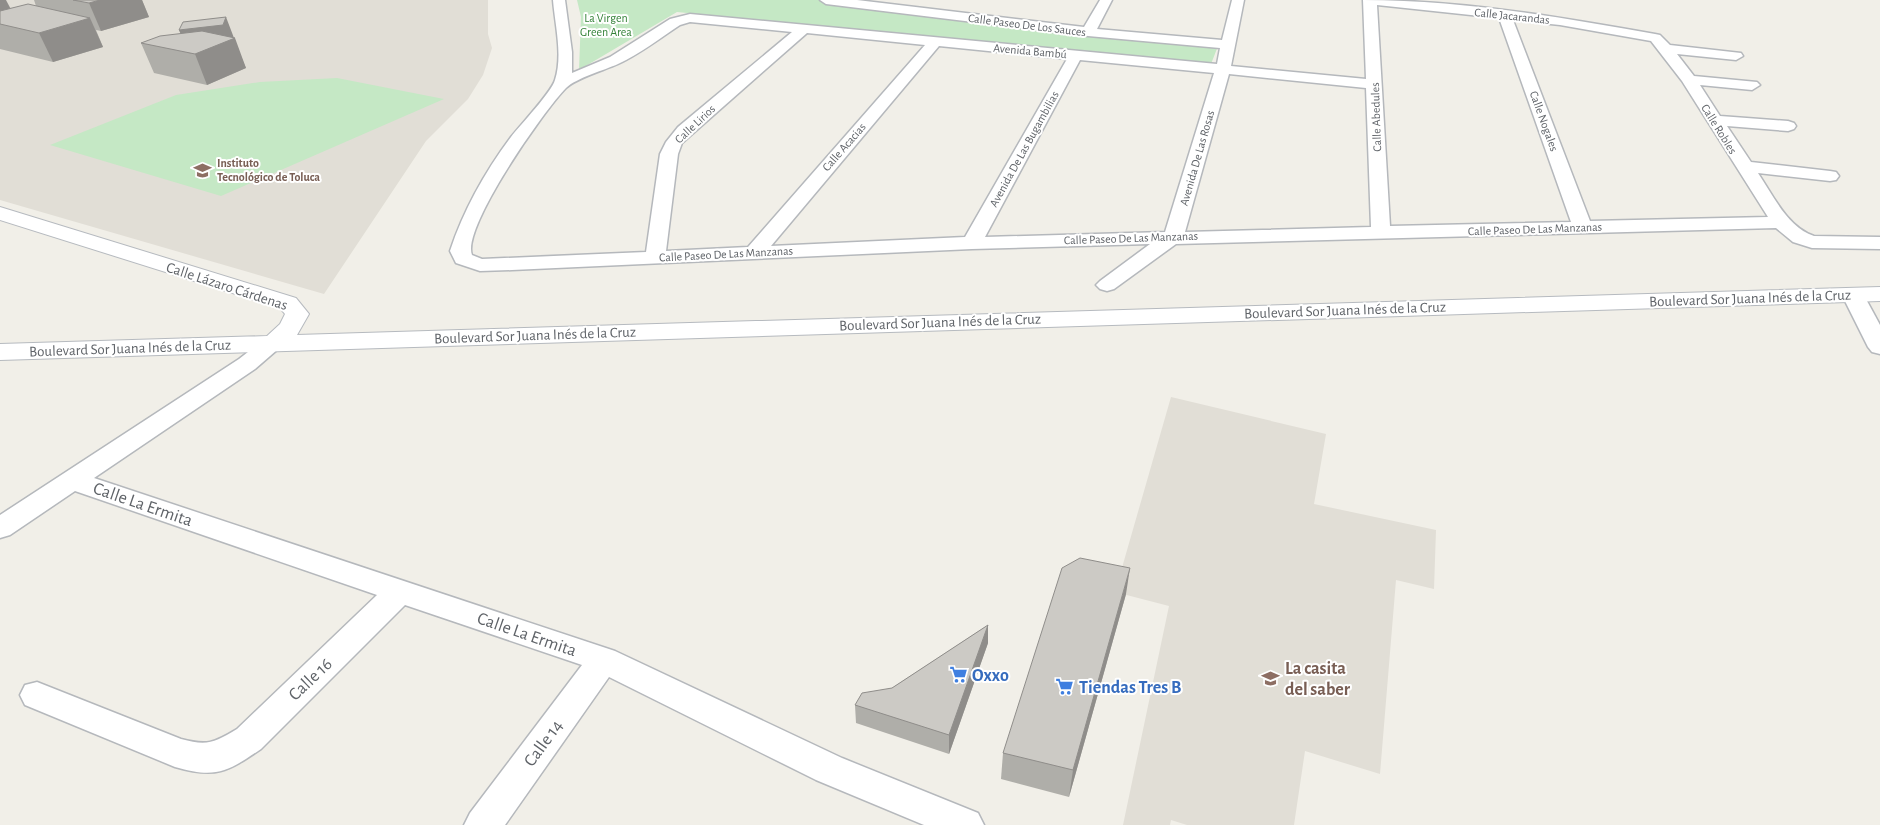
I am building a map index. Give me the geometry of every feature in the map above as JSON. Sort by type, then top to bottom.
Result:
[{"type":"main road","name":"Calle Lázaro Cárdenas","points":[[0,214],[288,303],[297,314],[282,335]]},
{"type":"main road","name":"Boulevard Sor Juana Inés de la Cruz","points":[[0,352],[282,335],[1115,302],[1880,281]]},
{"type":"main road","name":"Boulevard Sor Juana Inés de la Cruz","points":[[1115,302],[1880,294]]},
{"type":"main road","name":"Boulevard Sor Juana Inés de la Cruz","points":[[0,336],[282,335]]},
{"type":"street","points":[[559,0],[566,53],[562,83]]},
{"type":"street","name":"Calle Paseo De Los Sauces","points":[[826,0],[1228,45]]},
{"type":"street","name":"Calle Paseo De Los Sauces","points":[[881,0],[965,8],[1089,29]]},
{"type":"street","points":[[1089,29],[1106,0]]},
{"type":"street","name":"Avenida De Las Rosas","points":[[1174,236],[1223,69],[1238,0]]},
{"type":"street","name":"Calle Jacarandas","points":[[1369,0],[1504,14],[1609,28],[1661,44],[1736,56]]},
{"type":"street","name":"Calle Abedules","points":[[1369,0],[1381,234]]},
{"type":"street","name":"Calle Nogales","points":[[1504,14],[1583,228]]},
{"type":"street","name":"Avenida Bambú","points":[[562,83],[615,60],[675,22],[686,18],[1374,84]]},
{"type":"street","name":"Calle Lirios","points":[[654,257],[669,154],[674,142],[684,131],[804,29]]},
{"type":"street","name":"Calle Acacias","points":[[754,252],[935,42]]},
{"type":"street","name":"Calle Robles","points":[[1661,44],[1689,80],[1781,222],[1800,238],[1812,242],[1880,243]]},
{"type":"street","name":"Avenida De Las Bugambilias","points":[[972,243],[1076,55]]},
{"type":"street","points":[[1689,80],[1752,85]]},
{"type":"street","name":"Calle Paseo De Las Manzanas","points":[[562,83],[509,152],[484,190],[460,251],[463,259],[480,264],[1174,236],[1381,234],[1781,222]]},
{"type":"street","points":[[1714,120],[1788,126]]},
{"type":"street","points":[[1743,166],[1830,176]]},
{"type":"street","points":[[1115,302],[1174,236]]},
{"type":"street","points":[[1853,295],[1880,347]]},
{"type":"street","points":[[0,528],[247,364],[282,335]]},
{"type":"street","name":"Calle La Ermita","points":[[73,480],[604,660],[829,768],[965,825]]},
{"type":"street","name":"Calle 16","points":[[37,695],[175,752],[200,760],[215,758],[231,752],[249,739],[400,591]]},
{"type":"street","name":"Calle 14","points":[[483,825],[604,660]]},
{"type":"shaded area","name":"Instituto Tecnológico de Toluca","points":[[0,0],[488,0],[488,34],[492,48],[483,75],[468,99],[426,141],[324,294],[0,200]]},
{"type":"shaded area","name":"La casita del saber","points":[[1171,397],[1326,434],[1314,504],[1436,530],[1434,589],[1396,580],[1380,774],[1305,751],[1294,825],[1187,825],[1171,820],[1170,825],[1123,825],[1169,606],[1115,592]]},
{"type":"green space","name":"La Virgen Green Area","points":[[577,0],[824,0],[1218,46],[1211,64],[677,12],[579,70],[581,17]]},
{"type":"green space","points":[[337,78],[444,99],[221,196],[50,145],[176,95],[260,82]]},
{"type":"building","points":[[73,0],[100,0],[89,3]]},
{"type":"building","points":[[28,4],[90,18],[39,33],[0,24],[0,11]]},
{"type":"building","points":[[226,17],[223,25],[179,30],[183,22]]},
{"type":"building","points":[[202,31],[235,38],[195,54],[141,43],[160,36]]},
{"type":"building","name":"Tiendas Tres B","points":[[1080,558],[1130,568],[1073,770],[1003,753],[1062,568]]},
{"type":"building","points":[[988,625],[949,735],[855,705],[862,693],[892,688]]},
{"type":"place","name":"Instituto Tecnológico de Toluca","points":[[203,170]]},
{"type":"place","name":"Oxxo","points":[[958,675]]},
{"type":"place","name":"La casita del saber","points":[[1271,678]]},
{"type":"place","name":"Tiendas Tres B","points":[[1065,687]]}]
